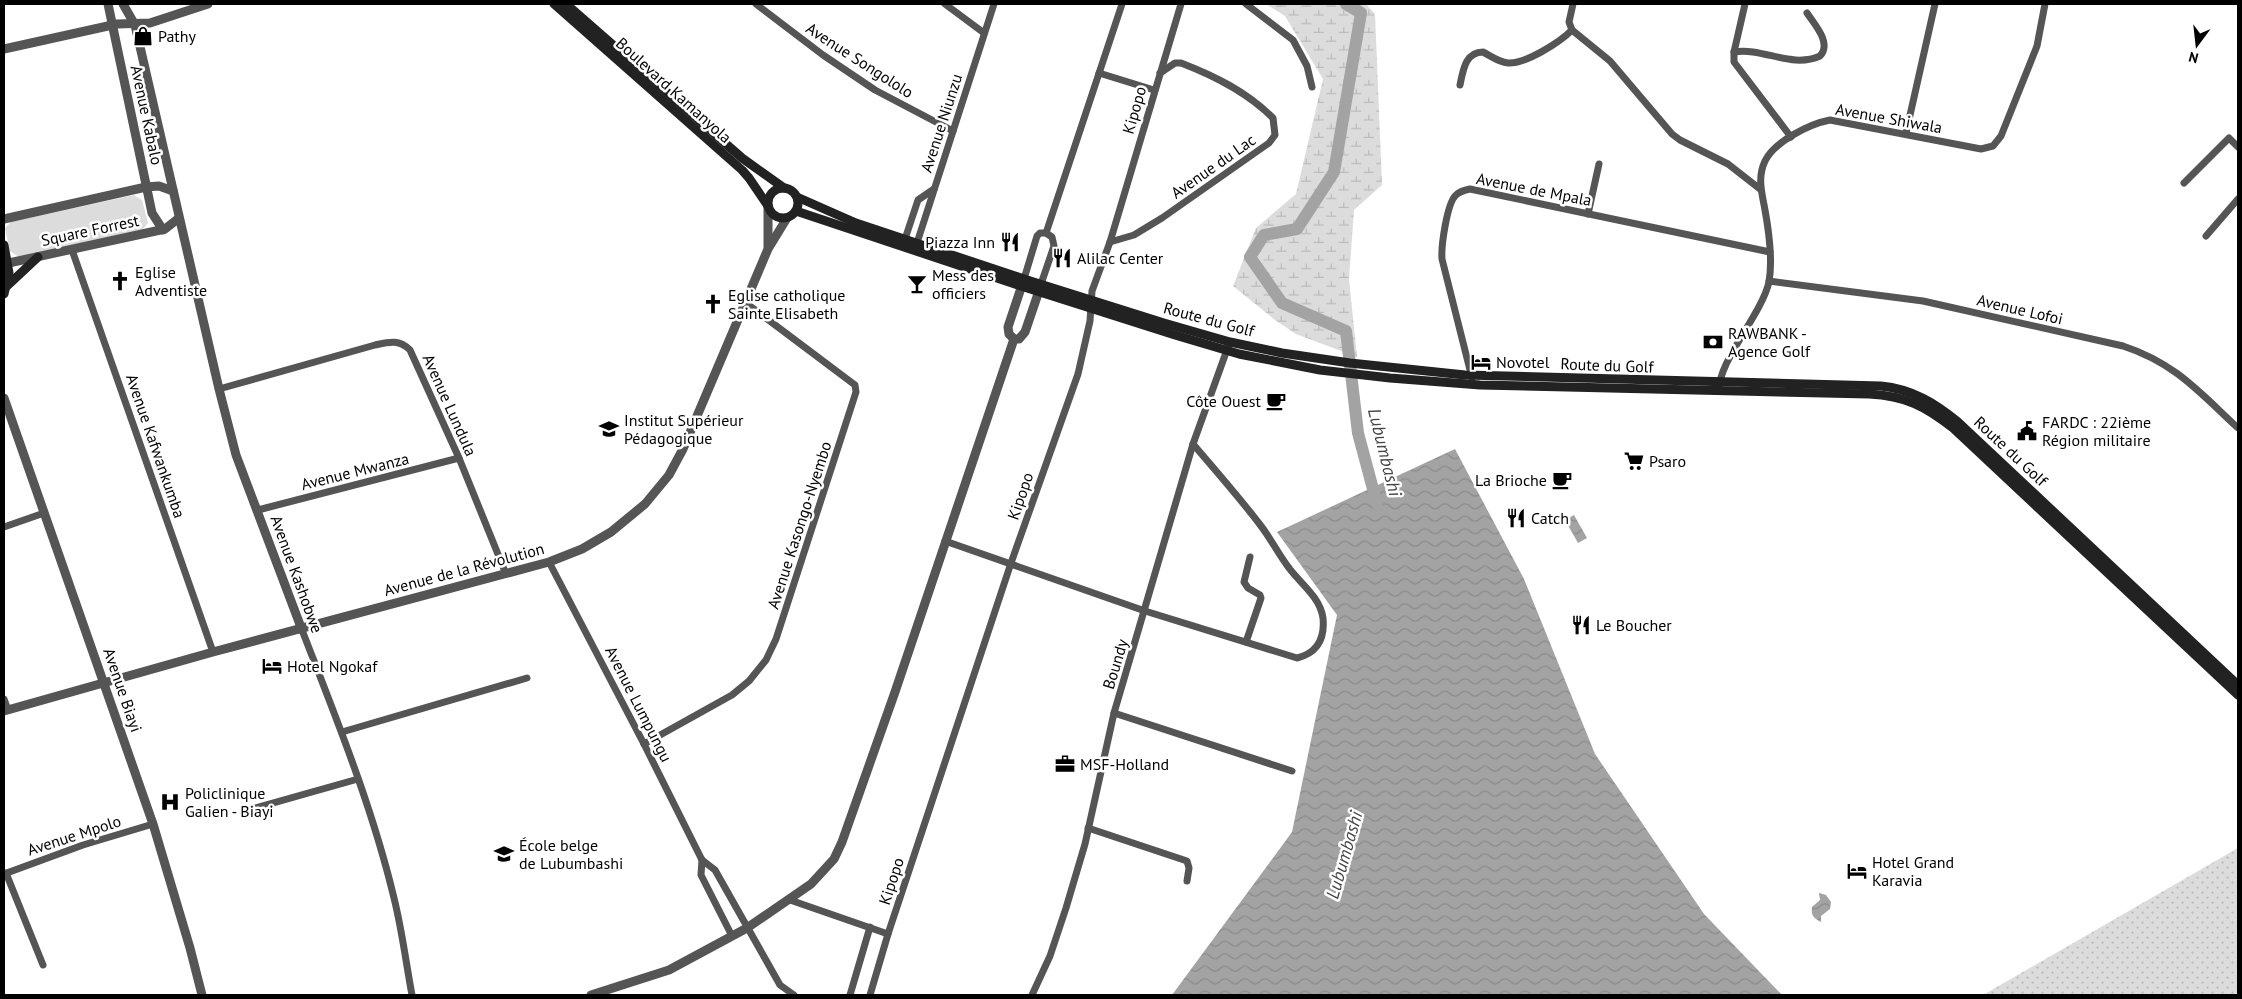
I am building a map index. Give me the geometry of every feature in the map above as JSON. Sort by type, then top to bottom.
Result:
[{"type":"main road","name":"Boulevard Kamanyola","points":[[554,4],[667,99],[749,164],[784,188]]},
{"type":"main road","name":"Boulevard Kamanyola","points":[[566,4],[749,178],[768,206]]},
{"type":"main road","points":[[778,189],[792,190],[797,197],[796,211],[788,218],[774,216],[768,206],[770,194],[778,189]]},
{"type":"main road","name":"Route du Golf","points":[[797,197],[903,243],[1090,304],[1229,346],[1472,380],[1719,387],[1887,387],[1911,392],[1928,400],[1958,422],[2238,685]]},
{"type":"main road","points":[[796,211],[903,243]]},
{"type":"main road","points":[[4,244],[6,290]]},
{"type":"main road","points":[[6,290],[38,257]]},
{"type":"main road","points":[[1229,346],[1298,366],[1360,376],[1472,380]]},
{"type":"main road","points":[[1719,387],[1881,395],[1910,400],[1927,408],[1953,428],[2238,695]]},
{"type":"street","name":"Avenue Kabalo","points":[[108,4],[152,214],[164,229]]},
{"type":"street","name":"Avenue Kabalo","points":[[123,4],[135,25],[179,218]]},
{"type":"street","points":[[4,49],[112,25],[150,24],[208,4]]},
{"type":"street","name":"Avenue Songololo","points":[[756,4],[823,55],[875,90],[953,131]]},
{"type":"street","points":[[945,4],[984,33]]},
{"type":"street","name":"Avenue Niunzu","points":[[915,247],[994,4]]},
{"type":"street","points":[[1046,234],[1122,4]]},
{"type":"street","name":"Kipopo","points":[[870,995],[888,934],[1012,563],[1078,374],[1087,342],[1090,304],[1154,90],[1182,4]]},
{"type":"street","points":[[1246,4],[1293,40],[1307,66],[1312,87]]},
{"type":"street","points":[[1573,4],[1569,22],[1572,30],[1610,61],[1672,134],[1680,140],[1728,164],[1760,189]]},
{"type":"street","points":[[1745,4],[1734,52],[1736,65],[1791,137]]},
{"type":"street","points":[[1906,133],[1935,4]]},
{"type":"street","name":"Avenue Shiwala","points":[[1719,387],[1769,282],[1770,252],[1765,210],[1760,189],[1760,176],[1766,159],[1807,126],[1830,120],[1982,149],[1993,146],[2001,136],[2037,46],[2046,4]]},
{"type":"street","points":[[1734,52],[1749,51],[1798,61],[1820,56],[1825,48],[1823,38],[1807,13]]},
{"type":"street","points":[[1460,85],[1464,65],[1472,55],[1483,52],[1501,62],[1518,62],[1564,38],[1572,30]]},
{"type":"street","name":"Avenue du Lac","points":[[1110,242],[1134,235],[1162,218],[1269,143],[1275,135],[1273,118],[1249,97],[1227,83],[1181,62],[1175,63],[1160,73]]},
{"type":"street","points":[[1099,73],[1154,90]]},
{"type":"street","points":[[2184,183],[2229,138],[2238,147]]},
{"type":"street","points":[[1588,214],[1600,164]]},
{"type":"street","name":"Square Forrest","points":[[4,219],[146,187],[159,186],[173,191]]},
{"type":"street","points":[[903,243],[918,200],[934,189]]},
{"type":"street","name":"Avenue de Mpala","points":[[1472,380],[1442,259],[1442,250],[1452,200],[1455,195],[1462,191],[1470,189],[1770,252]]},
{"type":"street","points":[[2206,236],[2238,199]]},
{"type":"street","points":[[768,206],[768,249]]},
{"type":"street","name":"Square Forrest","points":[[6,264],[164,229],[179,218]]},
{"type":"street","name":"Avenue Kashobwe","points":[[179,218],[236,455],[342,732],[358,779],[394,896],[412,995]]},
{"type":"street","points":[[768,249],[788,218]]},
{"type":"street","points":[[164,229],[177,236],[185,244]]},
{"type":"street","points":[[1041,233],[1046,234],[1052,237],[1054,244],[1023,335],[1018,340],[1014,339],[1009,334],[1008,327],[1037,236],[1041,233]]},
{"type":"street","name":"Avenue de la Révolution","points":[[6,710],[213,652],[302,630],[549,562],[582,549],[611,532],[645,504],[662,486],[683,449],[768,249]]},
{"type":"street","name":"Avenue Kafwankumba","points":[[72,250],[213,652]]},
{"type":"street","name":"Avenue Lofoi","points":[[1769,282],[1924,301],[2123,346],[2162,361],[2181,374],[2238,428]]},
{"type":"street","name":"Avenue Kasongo-Nyembo","points":[[644,744],[732,695],[749,681],[766,660],[776,639],[856,392],[855,385],[746,303]]},
{"type":"street","points":[[591,995],[669,970],[747,928],[790,900],[824,871],[834,859],[842,842],[895,692],[1014,339]]},
{"type":"street","name":"Avenue Lundula","points":[[219,389],[376,345],[393,342],[400,343],[410,350],[459,458],[506,574]]},
{"type":"street","name":"Boundy","points":[[1032,995],[1058,932],[1088,828],[1114,713],[1193,444],[1229,346]]},
{"type":"street","name":"Avenue Biayi","points":[[4,398],[153,824],[188,939],[202,995]]},
{"type":"street","points":[[946,541],[1145,611],[1297,658],[1308,655],[1316,650],[1321,639],[1322,616],[1317,602],[1289,568],[1262,527],[1193,444]]},
{"type":"street","name":"Avenue Mwanza","points":[[258,510],[459,458]]},
{"type":"street","points":[[4,526],[44,513]]},
{"type":"street","points":[[1246,642],[1261,598],[1260,595],[1248,588],[1244,582],[1250,557]]},
{"type":"street","name":"Avenue Lumpungu","points":[[549,562],[702,860],[715,870],[780,985],[794,995]]},
{"type":"street","points":[[342,732],[527,678]]},
{"type":"street","points":[[4,699],[6,710]]},
{"type":"street","points":[[1114,713],[1292,770]]},
{"type":"street","points":[[245,811],[358,779]]},
{"type":"street","name":"Avenue Mpolo","points":[[5,874],[82,845],[153,824]]},
{"type":"street","points":[[1088,828],[1187,860],[1189,868],[1187,881]]},
{"type":"street","name":"Avenue Lumpungu","points":[[702,860],[701,875],[732,936]]},
{"type":"street","points":[[5,874],[44,965]]},
{"type":"street","points":[[790,900],[888,934]]},
{"type":"street","points":[[850,995],[870,927]]},
{"type":"green space","points":[[1266,4],[1366,4],[1375,14],[1382,185],[1354,210],[1349,279],[1357,357],[1296,334],[1275,320],[1233,286],[1256,228],[1296,194],[1323,79],[1285,16]]},
{"type":"green space","points":[[134,195],[142,200],[148,223],[143,229],[19,257],[10,251],[5,228],[11,222]]},
{"type":"green space","points":[[2238,848],[2238,995],[1983,995]]},
{"type":"water","points":[[1455,449],[1524,579],[1595,754],[1704,914],[1782,995],[1172,995],[1292,832],[1337,615],[1277,532]]},
{"type":"water","points":[[1574,515],[1587,538],[1578,543],[1565,520]]},
{"type":"water","points":[[1819,893],[1826,895],[1831,902],[1830,909],[1821,916],[1821,922],[1814,918],[1812,912],[1812,907],[1820,900]]},
{"type":"waterway","name":"Lubumbashi","points":[[1346,4],[1361,13],[1334,172],[1297,229],[1264,235],[1250,257],[1282,303],[1346,331],[1358,433],[1377,504]]},
{"type":"place","name":"Pathy","points":[[143,36]]},
{"type":"place","name":"Piazza Inn","points":[[1010,242]]},
{"type":"place","name":"Alilac Center","points":[[1062,258]]},
{"type":"place","name":"Eglise Adventiste","points":[[120,281]]},
{"type":"place","name":"Mess des officiers","points":[[917,284]]},
{"type":"place","name":"Eglise catholique Sainte Elisabeth","points":[[713,304]]},
{"type":"place","name":"RAWBANK - Agence Golf","points":[[1713,342]]},
{"type":"place","name":"Novotel","points":[[1481,362]]},
{"type":"place","name":"Côte Ouest","points":[[1276,401]]},
{"type":"place","name":"Institut Supérieur Pédagogique","points":[[609,429]]},
{"type":"place","name":"FARDC : 22ième Région militaire","points":[[2027,431]]},
{"type":"place","name":"Psaro","points":[[1634,461]]},
{"type":"place","name":"La Brioche","points":[[1562,480]]},
{"type":"place","name":"Catch","points":[[1516,518]]},
{"type":"place","name":"Le Boucher","points":[[1581,625]]},
{"type":"place","name":"Hotel Ngokaf","points":[[272,666]]},
{"type":"place","name":"MSF-Holland","points":[[1065,764]]},
{"type":"place","name":"Policlinique Galien - Biayi","points":[[170,802]]},
{"type":"place","name":"École belge de Lubumbashi","points":[[504,854]]},
{"type":"place","name":"Hotel Grand Karavia","points":[[1857,871]]}]
